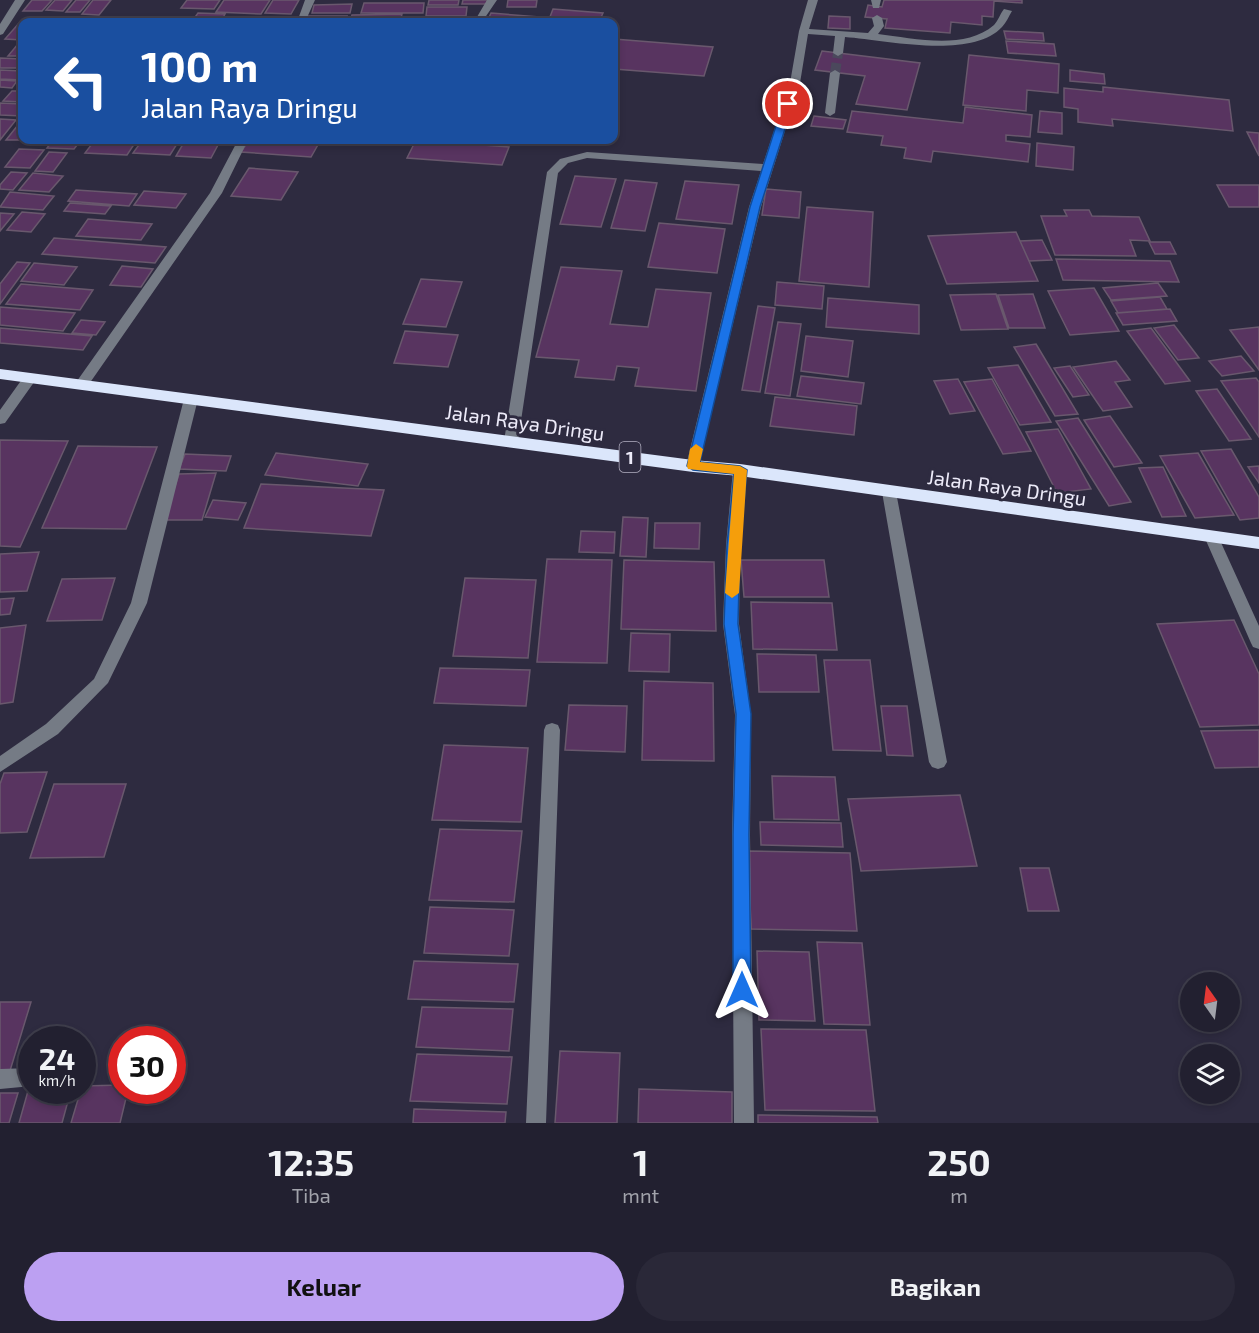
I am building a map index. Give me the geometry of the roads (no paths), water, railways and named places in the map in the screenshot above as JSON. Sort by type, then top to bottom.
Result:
[{"type":"highway","name":"Jalan Raya Dringu","points":[[0,374],[693,466],[740,470],[1259,543]]},
{"type":"street","points":[[0,32],[4,15],[20,0]]},
{"type":"street","points":[[303,18],[310,0]]},
{"type":"street","points":[[481,18],[492,0]]},
{"type":"street","points":[[693,466],[755,207],[795,83],[804,31],[813,0]]},
{"type":"street","points":[[804,31],[961,42],[977,38],[997,27],[1007,12]]},
{"type":"street","points":[[872,36],[879,26],[877,18]]},
{"type":"street","points":[[838,53],[840,35]]},
{"type":"street","points":[[830,113],[835,73]]},
{"type":"street","points":[[82,384],[216,193],[241,144]]},
{"type":"street","points":[[511,441],[553,172],[564,161],[587,155],[768,168]]},
{"type":"street","points":[[0,420],[30,378]]},
{"type":"street","points":[[0,765],[52,729],[99,682],[139,603],[191,399]]},
{"type":"street","points":[[740,470],[731,624],[743,714],[741,835],[744,1123]]},
{"type":"street","points":[[889,492],[938,762]]},
{"type":"street","points":[[1211,536],[1259,643]]},
{"type":"street","points":[[536,1123],[552,730]]},
{"type":"street","points":[[0,1079],[18,1078]]},
{"type":"tunnel","points":[[835,73],[838,53]]}]
